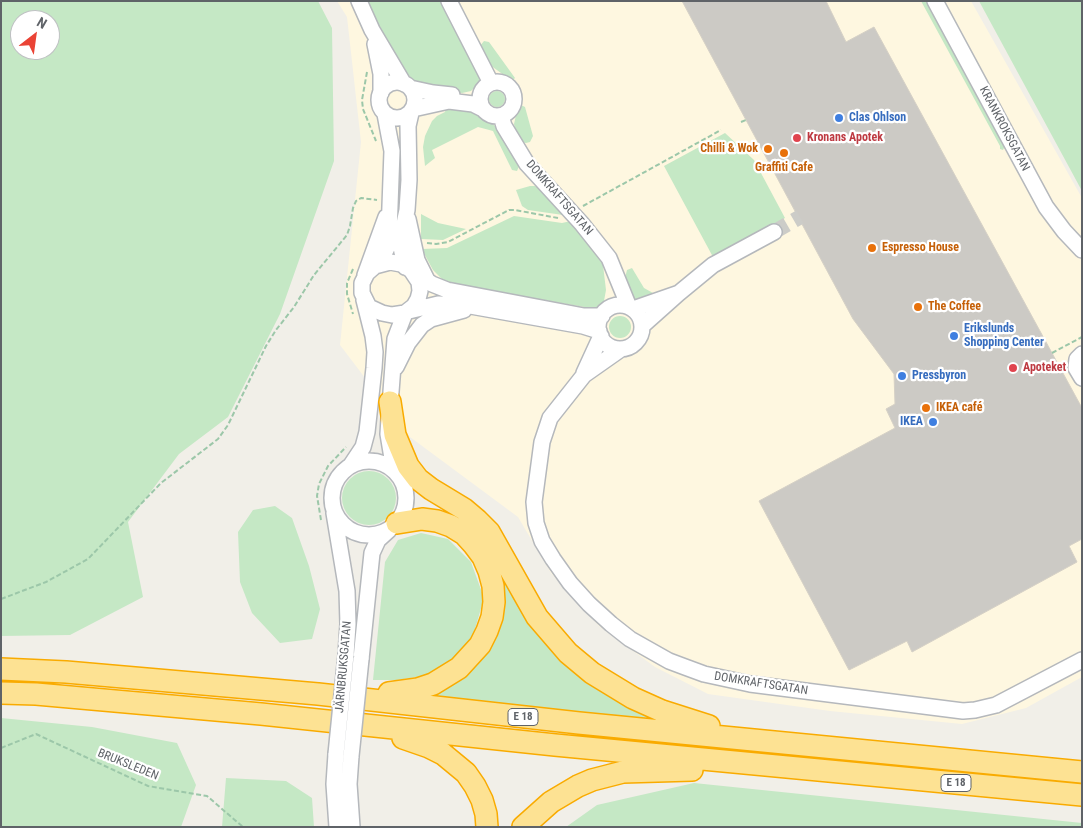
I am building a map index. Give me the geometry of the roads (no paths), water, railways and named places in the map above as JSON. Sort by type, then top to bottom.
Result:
[{"type":"highway","points":[[390,402],[395,435],[408,466],[418,479],[464,509],[477,520],[489,532],[497,547]]},
{"type":"highway","name":"E 18","points":[[397,474],[418,496],[446,506],[474,523],[497,547],[537,617],[557,641],[580,663],[605,682],[633,698],[662,711],[707,725],[728,737]]},
{"type":"highway","name":"E 18","points":[[318,694],[328,688],[355,693],[403,692],[433,684],[453,672],[470,657],[480,645],[487,631],[492,617],[494,602],[493,586],[483,557],[474,545],[464,534],[450,526],[437,522],[422,519],[393,526]]},
{"type":"highway","name":"E 18","points":[[1,669],[66,672],[376,699],[511,716],[1082,772]]},
{"type":"highway","name":"E 18","points":[[1,693],[36,694],[261,714],[752,764],[1082,795]]},
{"type":"highway","name":"E 18","points":[[371,726],[383,734],[414,741],[429,747],[455,763],[476,786],[486,814],[487,827]]},
{"type":"highway","name":"E 18","points":[[523,827],[538,811],[564,793],[607,776],[623,772],[649,770],[737,771],[752,764]]},
{"type":"street","points":[[359,1],[372,30],[414,94],[416,102],[408,126],[409,180],[400,242],[408,268],[419,282],[420,291],[414,306],[407,312],[395,338],[390,402],[388,434],[397,474],[405,488],[405,509],[393,526],[381,533],[369,535],[354,532],[344,525],[334,509],[332,501],[334,487],[342,472],[358,462],[376,461],[385,464],[397,474]]},
{"type":"street","points":[[449,1],[486,88],[480,101],[483,109]]},
{"type":"street","name":"KRANKROKSGATAN","points":[[935,1],[1046,207],[1064,232],[1082,250]]},
{"type":"street","points":[[372,30],[379,61],[381,93],[379,100],[381,108],[391,118],[405,117],[412,111],[448,101],[467,103],[483,109],[491,116],[501,116],[508,113],[515,101],[511,88],[505,83],[498,81],[486,88],[461,96],[433,93],[395,82],[386,86],[381,93]]},
{"type":"street","points":[[351,465],[363,447],[367,432],[374,368],[373,336],[358,273],[382,207],[392,151],[385,114]]},
{"type":"street","name":"DOMKRAFTSGATAN","points":[[501,116],[504,126],[527,164],[572,212],[608,258],[616,280],[630,308]]},
{"type":"street","points":[[358,273],[379,264],[385,255],[389,241],[382,207]]},
{"type":"street","points":[[406,210],[412,243],[422,271],[432,284]]},
{"type":"street","points":[[642,326],[713,265],[774,232]]},
{"type":"street","points":[[379,264],[395,262],[432,284],[447,290],[584,316],[603,314],[616,306],[630,308],[679,293]]},
{"type":"street","points":[[616,280],[599,323],[600,334],[607,344],[612,347],[621,349],[629,347],[636,342],[640,335],[642,326],[640,317],[630,308]]},
{"type":"street","points":[[363,298],[369,306],[382,313],[392,315],[438,304],[465,305],[583,326],[600,334]]},
{"type":"street","points":[[394,370],[408,343],[422,325],[431,319],[472,307]]},
{"type":"street","name":"DOMKRAFTSGATAN","points":[[584,375],[600,334]]},
{"type":"street","name":"DOMKRAFTSGATAN","points":[[621,349],[584,375],[550,418],[542,442],[534,502],[536,523],[542,541],[570,583],[611,624],[640,645],[669,661],[691,670],[750,684],[963,711],[996,705],[1082,660]]},
{"type":"street","points":[[1082,354],[1077,359],[1076,368],[1082,378]]},
{"type":"street","name":"JÄRNBRUKSGATAN","points":[[334,509],[348,591],[344,755],[349,784],[352,827]]},
{"type":"street","name":"JÄRNBRUKSGATAN","points":[[337,827],[334,784],[344,755],[361,660],[372,553],[378,540],[393,526]]},
{"type":"tunnel","points":[[774,232],[800,217]]},
{"type":"place","name":"Clas Ohlson","points":[[839,118]]},
{"type":"place","name":"Kronans Apotek","points":[[797,138]]},
{"type":"place","name":"Chilli & Wok","points":[[768,149]]},
{"type":"place","name":"Graffiti Cafe","points":[[784,153]]},
{"type":"place","name":"Espresso House","points":[[872,248]]},
{"type":"place","name":"The Coffee","points":[[918,307]]},
{"type":"place","name":"Erikslunds Shopping Center","points":[[954,336]]},
{"type":"place","name":"Apoteket","points":[[1013,368]]},
{"type":"place","name":"Pressbyron","points":[[902,376]]},
{"type":"place","name":"IKEA café","points":[[926,408]]},
{"type":"place","name":"IKEA","points":[[933,422]]}]
